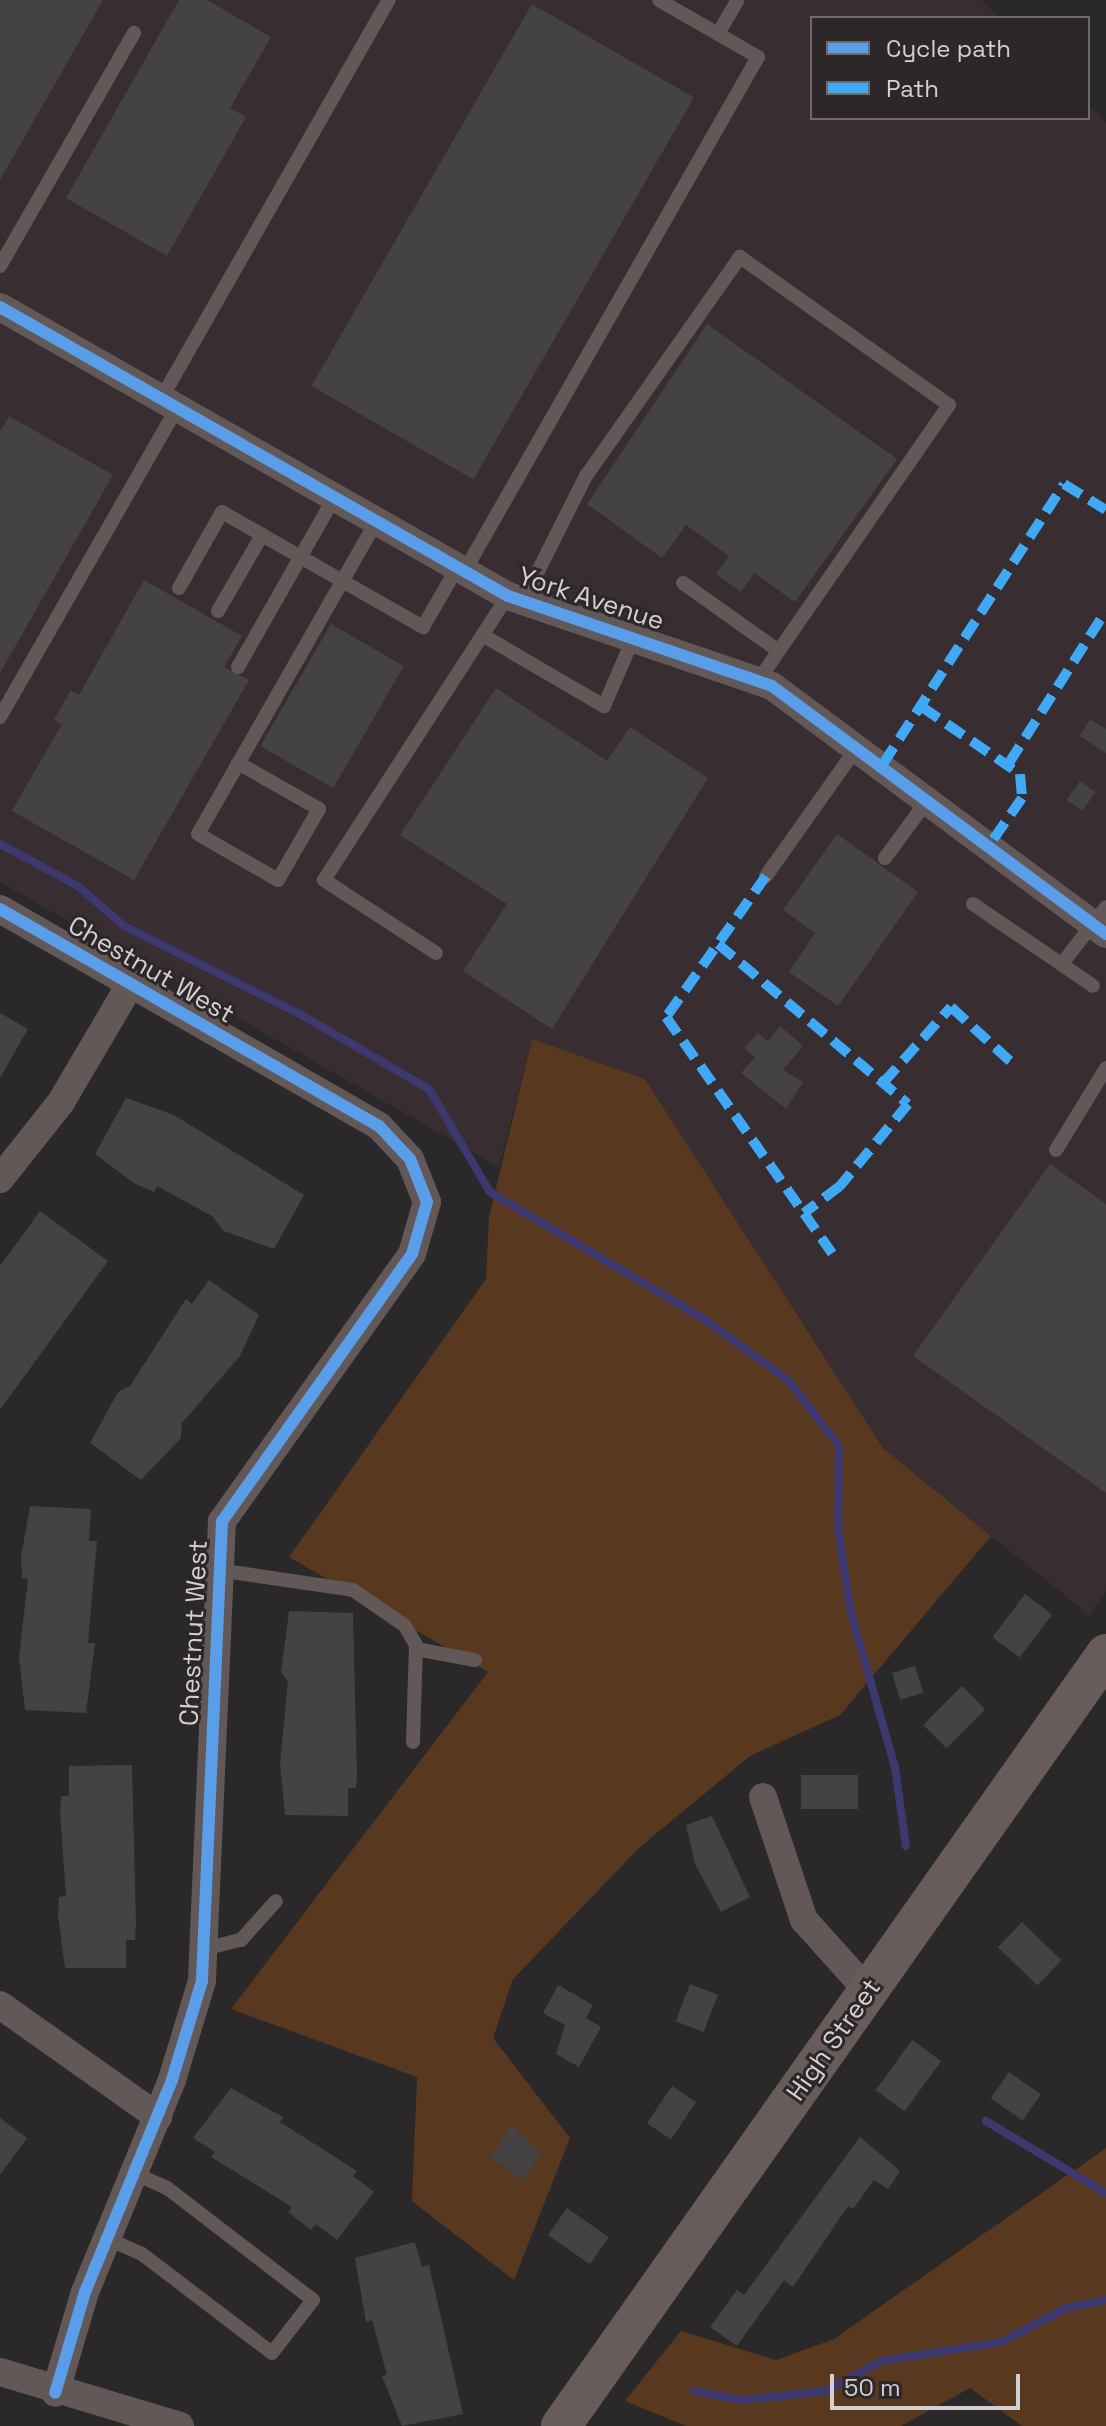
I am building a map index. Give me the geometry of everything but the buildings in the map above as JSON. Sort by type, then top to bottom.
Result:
[{"type":"main road","name":"High Street","points":[[561,2426],[1106,1654]]},
{"type":"street","name":"York Avenue","points":[[0,307],[515,600],[759,679],[858,746],[1101,922]]},
{"type":"street","name":"Chestnut West","points":[[0,909],[379,1126],[410,1159],[427,1202],[412,1254],[233,1499],[217,1570],[204,1949],[199,1995],[158,2117],[106,2238],[55,2393]]},
{"type":"street","points":[[0,1179],[61,1102],[131,983]]},
{"type":"street","points":[[763,1797],[804,1920],[868,1991]]},
{"type":"street","points":[[0,2005],[158,2117]]},
{"type":"street","points":[[0,2372],[55,2393],[180,2426]]},
{"type":"lane","points":[[0,717],[389,0]]},
{"type":"lane","points":[[179,588],[222,512],[423,627],[460,570],[758,57],[659,0]]},
{"type":"lane","points":[[718,34],[738,0]]},
{"type":"lane","points":[[0,266],[134,33]]},
{"type":"lane","points":[[436,953],[324,880],[484,636],[515,600],[592,468],[740,257],[949,405],[776,649],[759,679]]},
{"type":"lane","points":[[238,667],[334,498]]},
{"type":"lane","points":[[238,763],[319,809],[278,880],[198,834],[238,763],[343,581],[376,522]]},
{"type":"lane","points":[[218,611],[262,535]]},
{"type":"lane","points":[[683,583],[776,649]]},
{"type":"lane","points":[[484,636],[604,706],[633,639]]},
{"type":"lane","points":[[766,876],[858,746]]},
{"type":"lane","points":[[885,858],[929,798]]},
{"type":"lane","points":[[973,904],[1064,961],[1093,986]]},
{"type":"lane","points":[[1064,961],[1101,922]]},
{"type":"lane","points":[[1056,1150],[1106,1068]]},
{"type":"lane","points":[[217,1570],[364,1594],[409,1630],[416,1649],[413,1742]]},
{"type":"lane","points":[[416,1649],[475,1660]]},
{"type":"lane","points":[[204,1949],[241,1940],[276,1901]]},
{"type":"lane","points":[[106,2238],[142,2254],[272,2353],[313,2300],[167,2188],[135,2174]]},
{"type":"shaded area","points":[[0,0],[982,0],[998,16],[810,16],[810,120],[1090,120],[1090,107],[1106,123],[1106,1591],[1089,1615],[883,1448],[645,1079],[532,1040],[499,1167],[0,882]]},
{"type":"shaded area","points":[[532,1039],[645,1079],[883,1448],[991,1536],[840,1715],[750,1756],[640,1847],[513,1979],[493,2038],[570,2138],[514,2280],[412,2201],[417,2077],[231,2009],[488,1672],[289,1557],[486,1279],[489,1217]]},
{"type":"shaded area","points":[[1106,2148],[1106,2426],[1022,2426],[970,2388],[901,2426],[686,2426],[625,2401],[681,2331],[776,2360],[834,2339]]},
{"type":"waterway","points":[[0,844],[78,886],[124,926],[300,1014],[429,1089],[490,1192],[704,1319],[788,1380],[839,1446],[838,1528],[851,1613],[895,1767],[906,1846]]},
{"type":"waterway","points":[[986,2121],[1106,2193]]},
{"type":"waterway","points":[[694,2391],[742,2400],[826,2391],[881,2361],[1001,2342],[1066,2308],[1106,2300]]},
{"type":"marked path","points":[[883,764],[1064,484],[1106,510]]},
{"type":"marked path","points":[[1009,763],[1106,611]]},
{"type":"marked path","points":[[922,707],[1020,774],[1022,798],[990,844]]},
{"type":"marked path","points":[[766,876],[666,1017],[832,1253]]},
{"type":"marked path","points":[[718,944],[908,1104],[840,1186],[804,1213]]},
{"type":"marked path","points":[[883,1083],[951,1007],[1011,1062]]},
{"type":"cycle path","points":[[0,307],[508,596],[772,686],[1106,934]]},
{"type":"cycle path","points":[[0,909],[379,1126],[410,1159],[427,1202],[412,1254],[222,1521],[202,1981],[172,2080],[85,2292],[55,2393]]}]
